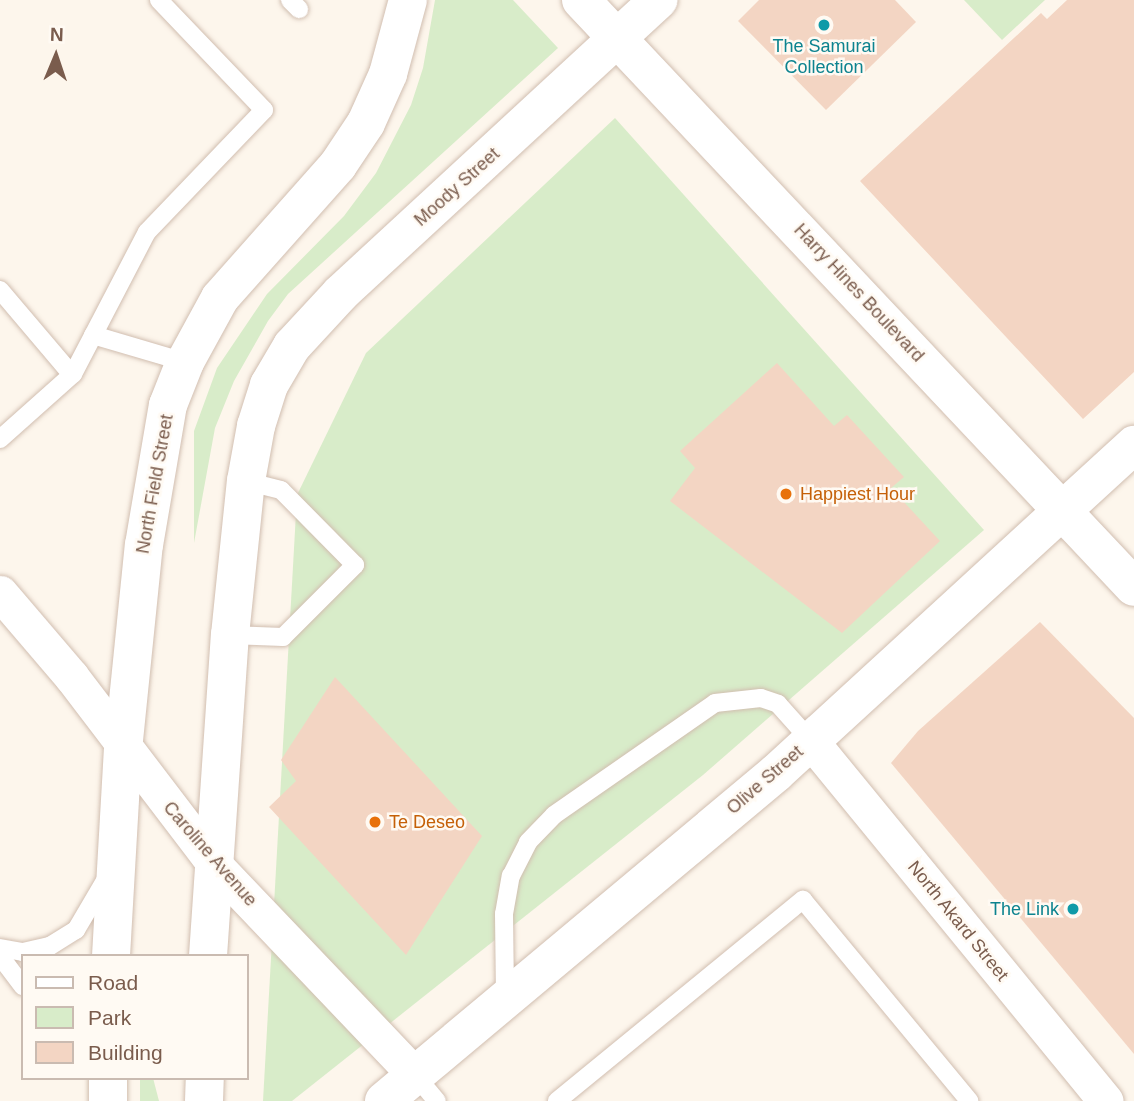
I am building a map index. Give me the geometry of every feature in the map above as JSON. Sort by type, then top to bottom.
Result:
[{"type":"main road","name":"North Field Street","points":[[111,954],[123,750],[155,461],[186,362],[220,298],[338,165],[366,123],[388,74],[408,0]]},
{"type":"main road","name":"Harry Hines Boulevard","points":[[581,0],[619,37],[1134,587]]},
{"type":"main road","name":"Moody Street","points":[[246,481],[256,426],[269,385],[292,346],[341,293],[658,0]]},
{"type":"main road","name":"Olive Street","points":[[384,1101],[426,1088],[505,1000],[811,740],[1134,445]]},
{"type":"main road","points":[[208,954],[230,635],[246,481]]},
{"type":"main road","points":[[108,1080],[108,1101]]},
{"type":"main road","points":[[204,1101],[205,1080]]},
{"type":"street","name":"Caroline Avenue","points":[[0,593],[71,676],[123,750],[214,864],[426,1088]]},
{"type":"street","name":"North Akard Street","points":[[811,740],[1106,1101]]},
{"type":"lane","points":[[2,433],[72,375],[147,232],[264,110],[159,0]]},
{"type":"lane","points":[[0,290],[72,375]]},
{"type":"lane","points":[[93,335],[186,362]]},
{"type":"lane","points":[[230,635],[283,637],[355,565],[281,490],[246,481]]},
{"type":"lane","points":[[505,1000],[504,914],[511,876],[528,842],[554,815],[715,703],[761,698],[778,704],[811,740]]},
{"type":"lane","points":[[0,948],[23,952],[50,946],[76,930],[117,861]]},
{"type":"lane","points":[[557,1101],[803,900],[969,1101]]},
{"type":"lane","points":[[0,956],[21,983]]},
{"type":"green space","points":[[435,0],[513,0],[558,48],[288,294],[268,321],[234,381],[215,428],[194,543],[194,431],[217,368],[267,294],[344,216],[376,173],[411,105],[423,68]]},
{"type":"green space","points":[[964,0],[1045,0],[1002,40]]},
{"type":"green space","points":[[615,118],[984,530],[703,775],[292,1101],[263,1101],[297,495],[366,353]]},
{"type":"green space","points":[[140,1080],[154,1080],[159,1101],[140,1101]]},
{"type":"building","points":[[759,0],[895,0],[916,22],[826,110],[738,21]]},
{"type":"building","points":[[1067,0],[1134,0],[1134,372],[1083,419],[860,181],[1041,13],[1047,19]]},
{"type":"building","name":"Happiest Hour","points":[[777,363],[834,426],[847,415],[904,477],[891,488],[940,541],[842,633],[670,501],[695,468],[680,451]]},
{"type":"building","name":"The Link","points":[[1040,622],[1134,718],[1134,1054],[891,763],[918,731]]},
{"type":"building","name":"Te Deseo","points":[[335,677],[482,836],[406,955],[269,807],[296,781],[281,760]]},
{"type":"place","name":"The Samurai Collection","points":[[824,25]]},
{"type":"place","name":"Happiest Hour","points":[[786,494]]},
{"type":"place","name":"Te Deseo","points":[[375,822]]},
{"type":"place","name":"The Link","points":[[1073,909]]}]
